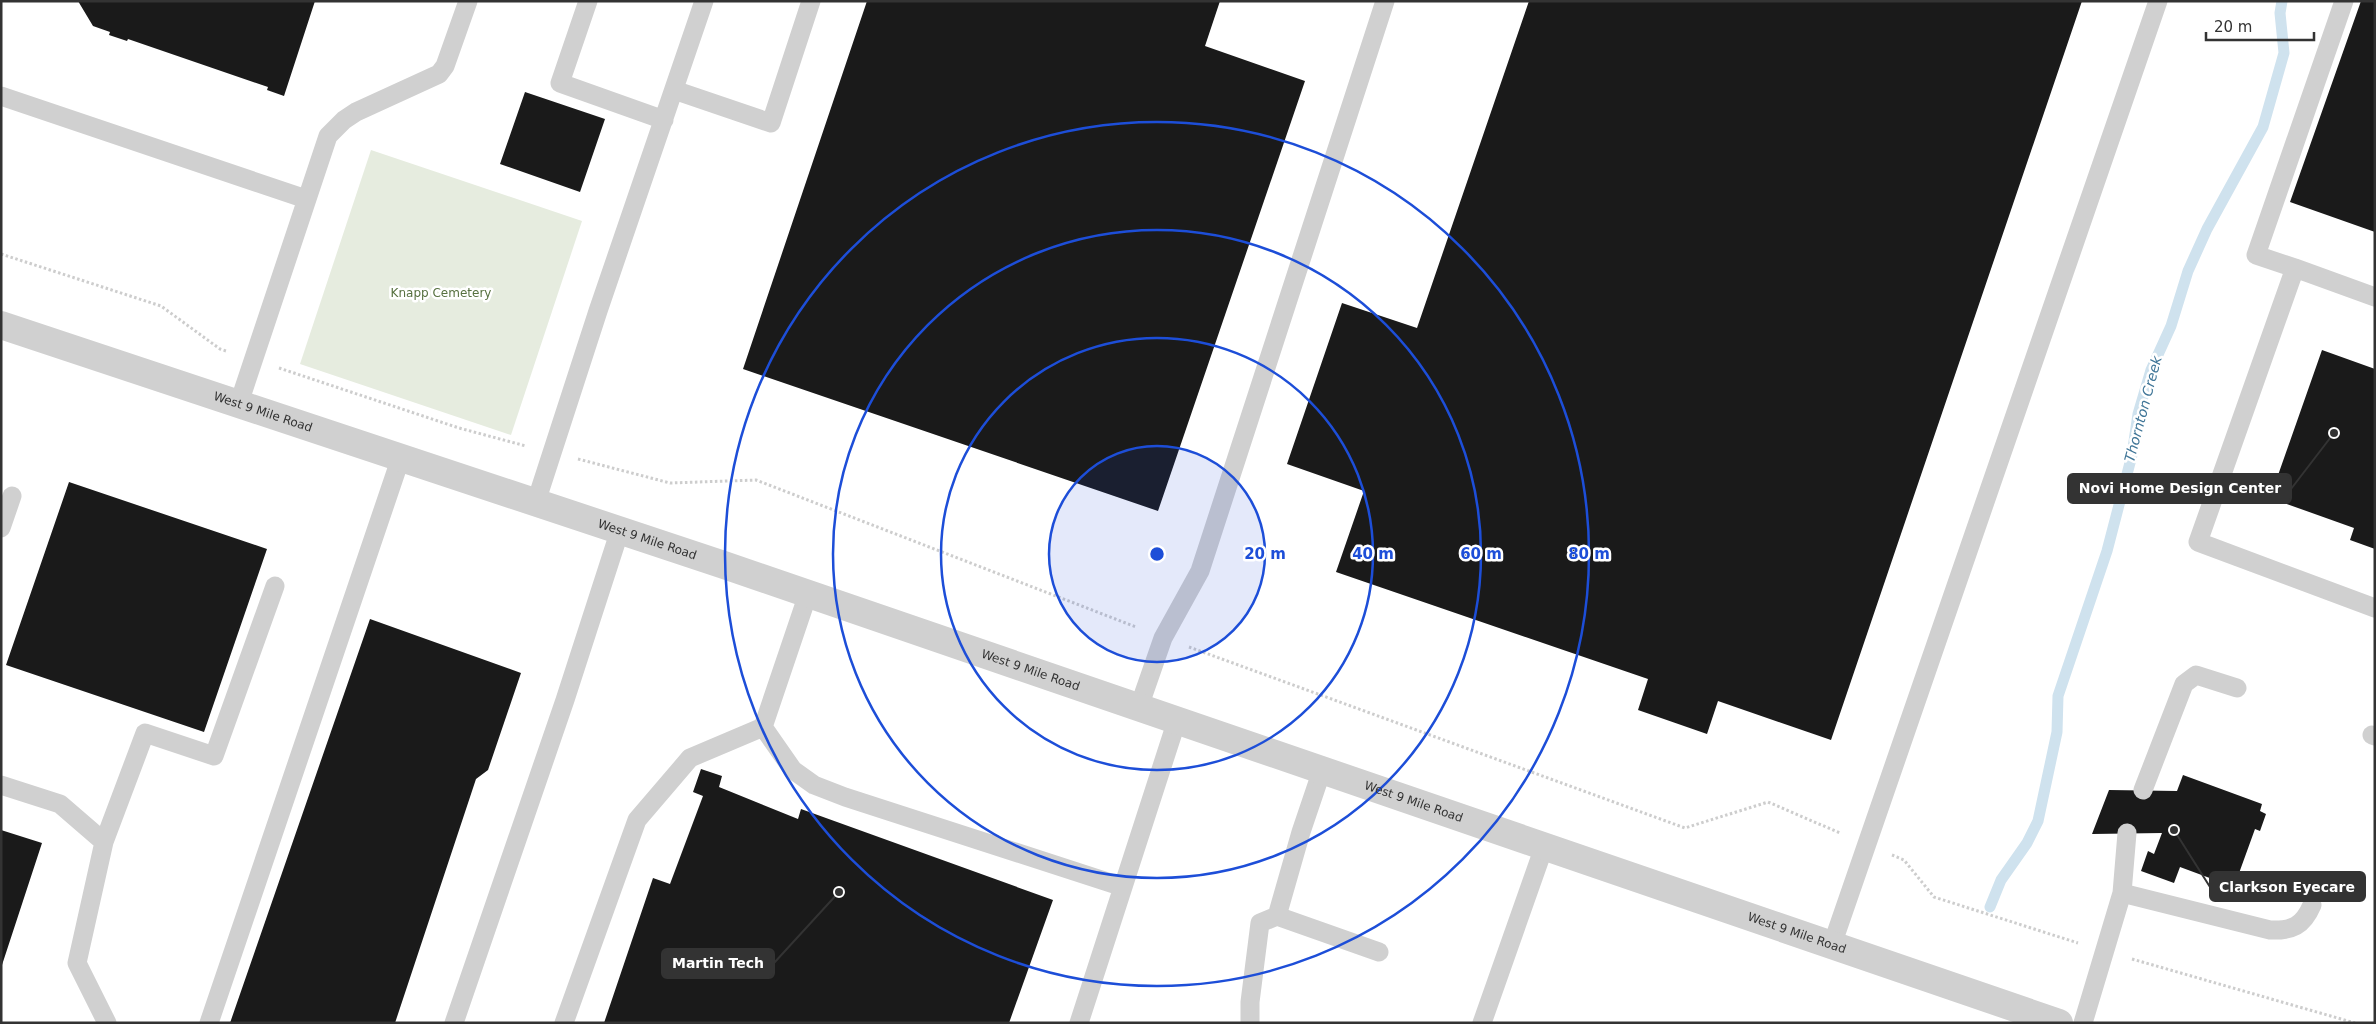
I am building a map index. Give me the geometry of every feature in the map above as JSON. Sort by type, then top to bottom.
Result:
[{"type":"street","name":"West 9 Mile Road","points":[[1,324],[620,530],[2059,1023]]},
{"type":"lane","points":[[239,403],[324,145],[336,127],[356,112],[443,70],[468,1]]},
{"type":"lane","points":[[588,1],[560,83],[664,120]]},
{"type":"lane","points":[[536,502],[598,311],[704,1]]},
{"type":"lane","points":[[674,90],[771,123],[812,1]]},
{"type":"lane","points":[[1139,707],[1164,638],[1200,571],[1385,1]]},
{"type":"lane","points":[[1832,945],[2158,1]]},
{"type":"lane","points":[[2344,1],[2256,254],[2375,297]]},
{"type":"lane","points":[[1,96],[306,199]]},
{"type":"lane","points":[[2295,268],[2198,542],[2375,608]]},
{"type":"lane","points":[[209,1023],[401,457]]},
{"type":"lane","points":[[1,528],[12,496]]},
{"type":"lane","points":[[454,1023],[566,700],[620,530]]},
{"type":"lane","points":[[107,1023],[77,963],[104,842],[145,733],[214,756],[275,586]]},
{"type":"lane","points":[[564,1023],[638,820],[690,758],[763,727],[808,594]]},
{"type":"lane","points":[[2143,790],[2184,684],[2196,675],[2237,688]]},
{"type":"lane","points":[[1079,1023],[1177,720]]},
{"type":"lane","points":[[763,727],[793,770],[814,785],[845,797],[1123,887]]},
{"type":"lane","points":[[1277,916],[1301,832],[1322,770]]},
{"type":"lane","points":[[1,785],[60,804],[104,842]]},
{"type":"lane","points":[[2083,1023],[2122,893],[2127,833]]},
{"type":"lane","points":[[1482,1023],[1544,847]]},
{"type":"lane","points":[[2122,893],[2270,930],[2293,929],[2302,923],[2312,905]]},
{"type":"lane","points":[[1250,1023],[1250,1002],[1260,923],[1277,916],[1379,952]]},
{"type":"green space","name":"Knapp Cemetery","points":[[371,150],[582,221],[511,435],[300,364]]},
{"type":"building","points":[[78,1],[315,1],[284,96],[267,90],[268,87],[128,39],[127,41],[109,35],[110,32],[93,26]]},
{"type":"building","points":[[867,1],[1220,1],[1205,46],[1305,81],[1158,511],[743,369]]},
{"type":"building","points":[[1529,1],[2082,1],[1831,740],[1718,701],[1707,734],[1638,710],[1648,679],[1336,572],[1364,491],[1287,464],[1342,303],[1417,328]]},
{"type":"building","points":[[2361,1],[2375,1],[2375,232],[2290,202]]},
{"type":"building","points":[[525,92],[605,119],[580,192],[500,164]]},
{"type":"building","points":[[2322,350],[2375,369],[2375,549],[2350,540],[2354,528],[2270,498]]},
{"type":"building","points":[[69,482],[267,549],[204,732],[6,665]]},
{"type":"building","points":[[370,619],[521,673],[488,770],[476,779],[395,1023],[230,1023]]},
{"type":"building","points":[[701,769],[722,776],[719,787],[798,819],[801,809],[1053,900],[1009,1023],[604,1023],[653,878],[670,884],[703,796],[693,792]]},
{"type":"building","points":[[2183,775],[2262,804],[2260,811],[2266,814],[2260,831],[2255,829],[2234,887],[2180,867],[2174,883],[2141,871],[2148,851],[2154,854],[2162,833],[2092,834],[2109,790],[2177,791]]},
{"type":"building","points":[[1,830],[42,843],[2,965],[1,965]]},
{"type":"waterway","name":"Thornton Creek","points":[[1990,907],[2001,880],[2027,843],[2038,821],[2057,732],[2058,696],[2107,551],[2132,455],[2138,414],[2151,370],[2171,326],[2188,271],[2207,229],[2263,127],[2284,53],[2280,13],[2282,1]]},
{"type":"place","name":"Novi Home Design Center","points":[[2334,433]]},
{"type":"place","name":"Clarkson Eyecare","points":[[2174,830]]},
{"type":"place","name":"Martin Tech","points":[[839,892]]}]
